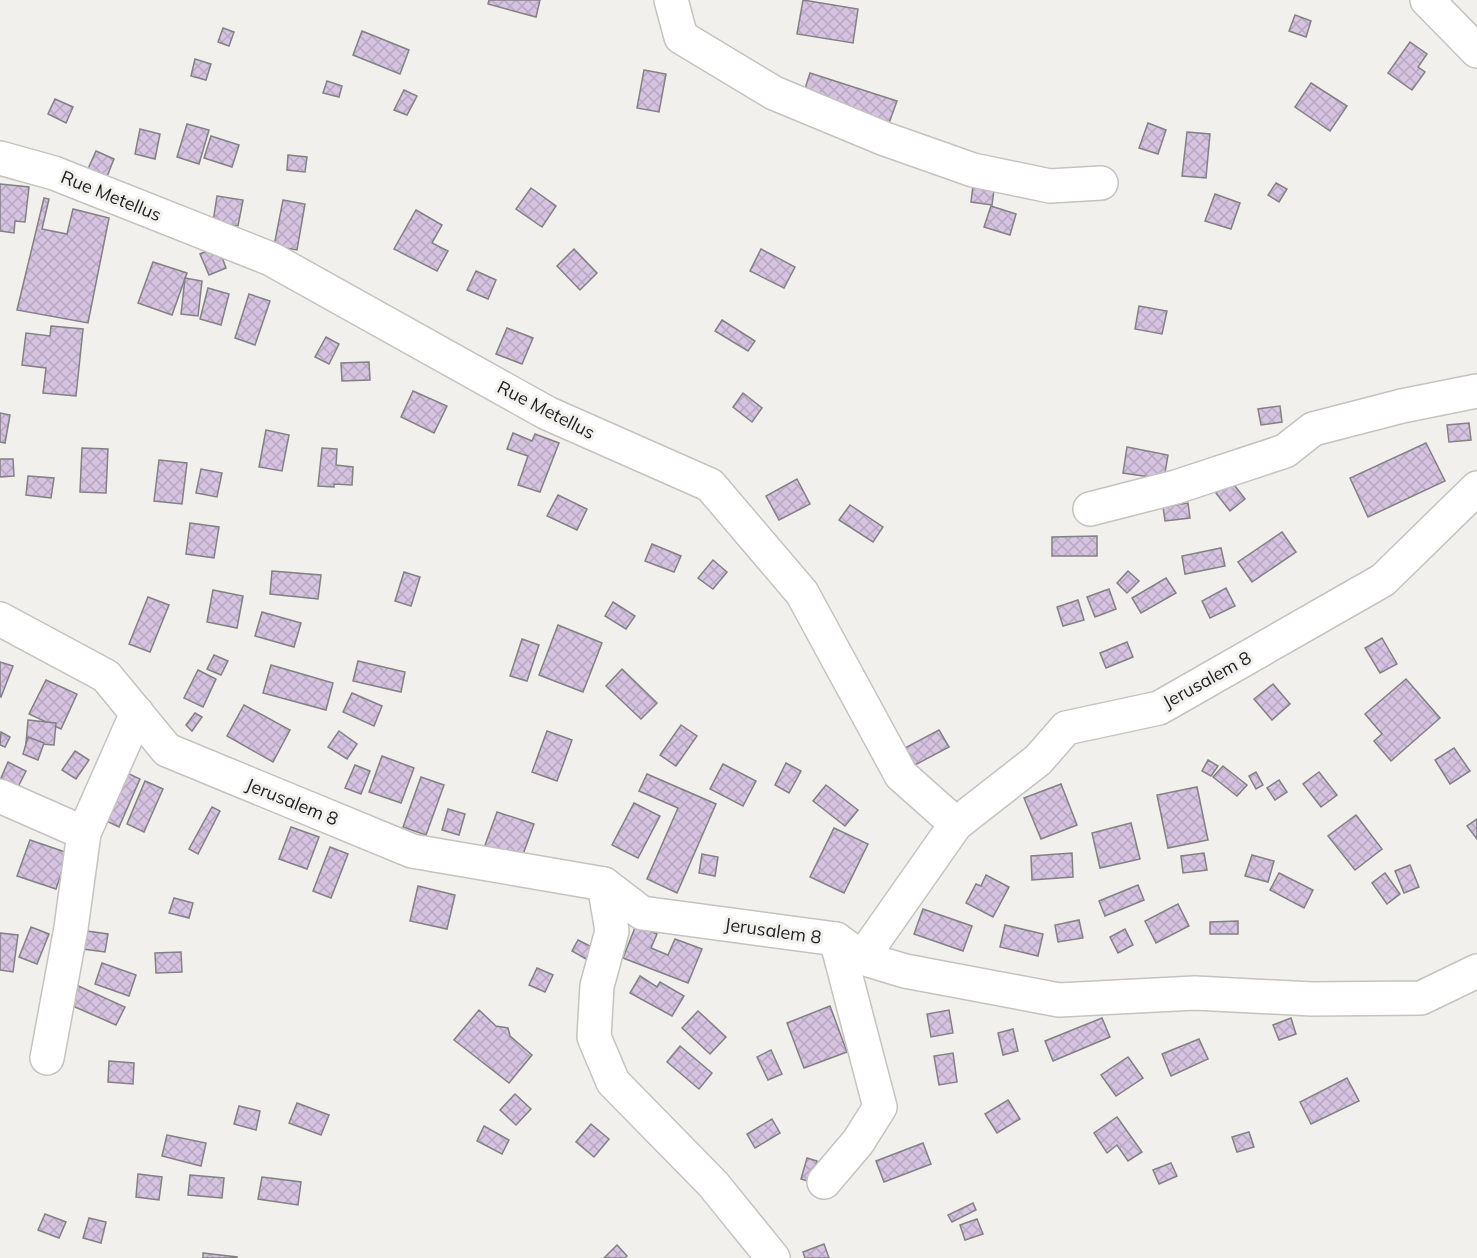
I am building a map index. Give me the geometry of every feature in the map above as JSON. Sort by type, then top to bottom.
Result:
[{"type":"street","points":[[671,0],[681,37],[774,93],[885,139],[973,170],[1050,186],[1101,183]]},
{"type":"street","points":[[1427,0],[1477,51]]},
{"type":"street","name":"Rue Metellus","points":[[0,158],[54,173],[271,259],[547,414],[710,485],[802,593],[901,775],[956,824]]},
{"type":"street","points":[[1090,508],[1176,487],[1285,451],[1313,429],[1402,406],[1477,391]]},
{"type":"street","name":"Jerusalem 8","points":[[0,619],[106,676],[167,750],[412,851],[604,884],[642,913],[836,939],[862,958],[956,824],[1038,760],[1066,728],[1160,708],[1383,580],[1477,488]]},
{"type":"street","points":[[47,1058],[71,928],[84,833],[137,713]]},
{"type":"street","points":[[0,796],[84,833]]},
{"type":"street","points":[[604,884],[612,931],[597,986],[594,1037],[613,1082],[713,1185],[773,1258]]},
{"type":"street","points":[[824,1182],[858,1142],[880,1107],[836,939]]},
{"type":"street","points":[[862,958],[905,971],[1059,1000],[1195,993],[1312,999],[1421,998],[1477,971]]},
{"type":"building","points":[[489,0],[540,0],[536,17],[488,4]]},
{"type":"building","points":[[803,0],[858,9],[853,43],[797,34]]},
{"type":"building","points":[[1295,15],[1311,21],[1306,37],[1289,31]]},
{"type":"building","points":[[223,28],[234,32],[229,46],[218,42]]},
{"type":"building","points":[[362,31],[409,50],[400,74],[353,55]]},
{"type":"building","points":[[1410,42],[1427,54],[1418,67],[1425,72],[1412,90],[1388,73]]},
{"type":"building","points":[[195,59],[211,64],[206,80],[191,76]]},
{"type":"building","points":[[644,70],[666,74],[659,112],[637,108]]},
{"type":"building","points":[[810,73],[897,101],[889,123],[803,95]]},
{"type":"building","points":[[327,81],[342,86],[339,97],[323,93]]},
{"type":"building","points":[[1311,83],[1347,106],[1330,131],[1295,107]]},
{"type":"building","points":[[404,90],[417,96],[407,115],[394,110]]},
{"type":"building","points":[[55,99],[73,107],[66,123],[48,114]]},
{"type":"building","points":[[1148,123],[1166,130],[1158,154],[1139,148]]},
{"type":"building","points":[[187,124],[209,130],[199,164],[177,157]]},
{"type":"building","points":[[140,129],[160,134],[155,159],[135,154]]},
{"type":"building","points":[[1187,132],[1210,134],[1206,178],[1182,176]]},
{"type":"building","points":[[211,136],[239,145],[232,167],[204,158]]},
{"type":"building","points":[[96,151],[114,159],[106,179],[87,171]]},
{"type":"building","points":[[288,155],[307,157],[305,172],[287,170]]},
{"type":"building","points":[[1276,183],[1287,189],[1279,202],[1268,195]]},
{"type":"building","points":[[0,184],[29,187],[25,222],[15,221],[14,233],[0,231]]},
{"type":"building","points":[[973,186],[994,190],[992,205],[971,202]]},
{"type":"building","points":[[531,188],[556,206],[542,227],[516,209]]},
{"type":"building","points":[[1215,194],[1240,203],[1231,229],[1205,221]]},
{"type":"building","points":[[217,196],[243,200],[238,226],[213,222]]},
{"type":"building","points":[[44,198],[49,199],[42,229],[67,234],[73,209],[109,218],[88,323],[17,310]]},
{"type":"building","points":[[283,200],[305,204],[297,250],[274,246]]},
{"type":"building","points":[[991,206],[1016,214],[1010,235],[984,227]]},
{"type":"building","points":[[416,210],[442,225],[432,243],[448,251],[437,271],[394,249]]},
{"type":"building","points":[[218,246],[226,268],[209,275],[200,254]]},
{"type":"building","points":[[574,249],[597,273],[580,290],[557,266]]},
{"type":"building","points":[[761,249],[795,267],[784,288],[750,271]]},
{"type":"building","points":[[153,262],[187,273],[172,315],[138,303]]},
{"type":"building","points":[[476,271],[496,280],[488,299],[467,290]]},
{"type":"building","points":[[185,278],[202,281],[198,316],[181,314]]},
{"type":"building","points":[[208,288],[229,294],[221,325],[200,319]]},
{"type":"building","points":[[249,294],[270,301],[255,345],[235,338]]},
{"type":"building","points":[[1139,306],[1167,311],[1162,334],[1135,329]]},
{"type":"building","points":[[722,320],[755,341],[748,351],[715,331]]},
{"type":"building","points":[[51,326],[83,329],[76,396],[43,393],[46,368],[22,365],[26,333],[50,336]]},
{"type":"building","points":[[507,328],[533,338],[522,364],[496,354]]},
{"type":"building","points":[[326,337],[339,344],[329,364],[315,357]]},
{"type":"building","points":[[369,362],[370,380],[342,381],[341,363]]},
{"type":"building","points":[[413,391],[447,406],[434,433],[401,417]]},
{"type":"building","points":[[743,393],[762,408],[752,422],[733,407]]},
{"type":"building","points":[[1280,406],[1282,422],[1261,425],[1258,409]]},
{"type":"building","points":[[0,413],[10,415],[5,443],[0,442]]},
{"type":"building","points":[[1469,423],[1471,440],[1449,442],[1447,425]]},
{"type":"building","points":[[266,430],[289,435],[282,471],[259,467]]},
{"type":"building","points":[[513,433],[532,441],[535,434],[559,443],[540,492],[518,485],[528,456],[507,449]]},
{"type":"building","points":[[1426,443],[1445,481],[1368,517],[1350,478]]},
{"type":"building","points":[[1127,447],[1168,455],[1164,479],[1123,473]]},
{"type":"building","points":[[82,448],[108,449],[106,493],[80,492]]},
{"type":"building","points":[[322,448],[337,449],[336,465],[353,467],[352,485],[318,486]]},
{"type":"building","points":[[0,459],[13,459],[14,476],[0,477]]},
{"type":"building","points":[[159,460],[187,463],[182,504],[154,501]]},
{"type":"building","points":[[201,469],[222,473],[217,497],[196,493]]},
{"type":"building","points":[[28,476],[54,478],[51,498],[26,495]]},
{"type":"building","points":[[797,479],[810,504],[779,520],[766,496]]},
{"type":"building","points":[[1231,481],[1245,499],[1230,511],[1216,493]]},
{"type":"building","points":[[558,495],[587,509],[577,530],[547,516]]},
{"type":"building","points":[[1188,503],[1190,518],[1165,521],[1163,507]]},
{"type":"building","points":[[850,505],[883,527],[873,542],[839,520]]},
{"type":"building","points":[[190,523],[219,527],[214,558],[186,554]]},
{"type":"building","points":[[1282,532],[1296,552],[1252,582],[1238,562]]},
{"type":"building","points":[[1097,536],[1097,556],[1052,556],[1052,537]]},
{"type":"building","points":[[652,544],[681,556],[674,572],[645,561]]},
{"type":"building","points":[[1221,548],[1225,566],[1185,574],[1182,556]]},
{"type":"building","points":[[713,560],[727,572],[713,589],[698,578]]},
{"type":"building","points":[[272,571],[321,575],[318,599],[270,594]]},
{"type":"building","points":[[1128,571],[1139,581],[1127,593],[1117,583]]},
{"type":"building","points":[[404,572],[420,577],[411,606],[395,601]]},
{"type":"building","points":[[1166,578],[1176,593],[1141,613],[1132,598]]},
{"type":"building","points":[[1226,588],[1235,606],[1210,618],[1202,601]]},
{"type":"building","points":[[1109,589],[1116,609],[1095,617],[1087,597]]},
{"type":"building","points":[[213,590],[243,596],[237,628],[207,622]]},
{"type":"building","points":[[148,597],[169,605],[150,652],[129,644]]},
{"type":"building","points":[[1078,600],[1084,620],[1063,626],[1057,607]]},
{"type":"building","points":[[613,602],[635,616],[626,629],[605,616]]},
{"type":"building","points":[[262,612],[301,623],[294,647],[255,636]]},
{"type":"building","points":[[558,625],[602,643],[583,692],[539,675]]},
{"type":"building","points":[[1382,638],[1397,664],[1380,673],[1365,648]]},
{"type":"building","points":[[522,639],[539,645],[527,681],[510,676]]},
{"type":"building","points":[[1127,642],[1133,657],[1106,668],[1100,653]]},
{"type":"building","points":[[214,655],[228,661],[221,675],[207,669]]},
{"type":"building","points":[[358,661],[405,672],[401,692],[353,681]]},
{"type":"building","points":[[0,662],[13,666],[1,697],[0,697]]},
{"type":"building","points":[[271,665],[333,683],[326,710],[263,693]]},
{"type":"building","points":[[622,669],[657,703],[641,719],[606,686]]},
{"type":"building","points":[[198,670],[216,679],[203,707],[184,698]]},
{"type":"building","points":[[1406,679],[1440,718],[1391,761],[1374,741],[1382,734],[1365,714]]},
{"type":"building","points":[[46,680],[77,694],[61,729],[29,714]]},
{"type":"building","points":[[1273,684],[1290,704],[1272,720],[1254,699]]},
{"type":"building","points":[[352,693],[382,706],[374,726],[343,712]]},
{"type":"building","points":[[244,705],[290,730],[273,762],[227,736]]},
{"type":"building","points":[[195,713],[202,717],[192,731],[186,725]]},
{"type":"building","points":[[28,720],[56,723],[54,745],[26,743]]},
{"type":"building","points":[[681,725],[697,736],[676,766],[660,755]]},
{"type":"building","points":[[939,730],[949,747],[913,766],[903,749]]},
{"type":"building","points":[[339,731],[357,744],[347,759],[328,747]]},
{"type":"building","points":[[547,731],[572,740],[557,781],[532,772]]},
{"type":"building","points":[[1,732],[10,737],[5,747],[0,745]]},
{"type":"building","points":[[28,737],[44,743],[38,760],[23,754]]},
{"type":"building","points":[[1454,748],[1470,771],[1450,784],[1435,760]]},
{"type":"building","points":[[75,751],[89,760],[76,779],[62,770]]},
{"type":"building","points":[[382,756],[414,768],[401,803],[369,792]]},
{"type":"building","points":[[1208,760],[1218,766],[1211,776],[1202,771]]},
{"type":"building","points":[[8,762],[26,771],[18,787],[1,778]]},
{"type":"building","points":[[786,763],[801,771],[789,793],[775,785]]},
{"type":"building","points":[[723,764],[756,781],[743,806],[710,789]]},
{"type":"building","points":[[355,765],[370,771],[361,794],[345,788]]},
{"type":"building","points":[[1223,766],[1247,785],[1237,796],[1213,777]]},
{"type":"building","points":[[123,771],[140,779],[119,827],[102,819]]},
{"type":"building","points":[[1256,772],[1263,785],[1256,789],[1249,776]]},
{"type":"building","points":[[1319,772],[1337,795],[1321,807],[1303,784]]},
{"type":"building","points":[[647,774],[716,804],[677,893],[647,879],[678,808],[639,791]]},
{"type":"building","points":[[421,777],[444,785],[426,835],[403,827]]},
{"type":"building","points":[[1279,780],[1287,792],[1275,800],[1267,788]]},
{"type":"building","points":[[145,781],[163,789],[144,832],[127,824]]},
{"type":"building","points":[[1061,784],[1077,825],[1041,839],[1024,798]]},
{"type":"building","points":[[826,785],[858,810],[845,826],[813,801]]},
{"type":"building","points":[[1197,787],[1208,840],[1168,848],[1157,795]]},
{"type":"building","points":[[634,803],[660,816],[638,858],[612,845]]},
{"type":"building","points":[[212,807],[220,811],[198,854],[189,849]]},
{"type":"building","points":[[448,809],[465,814],[459,835],[442,830]]},
{"type":"building","points":[[497,812],[534,824],[521,860],[484,848]]},
{"type":"building","points":[[1356,815],[1382,849],[1355,870],[1328,836]]},
{"type":"building","points":[[1477,819],[1477,839],[1467,826]]},
{"type":"building","points":[[1131,823],[1140,859],[1100,868],[1092,833]]},
{"type":"building","points":[[291,827],[319,837],[307,869],[279,859]]},
{"type":"building","points":[[834,828],[868,844],[844,893],[810,877]]},
{"type":"building","points":[[30,840],[68,853],[56,889],[17,876]]},
{"type":"building","points":[[330,847],[348,854],[331,898],[313,891]]},
{"type":"building","points":[[1072,853],[1073,877],[1032,880],[1031,856]]},
{"type":"building","points":[[1204,853],[1207,870],[1183,873],[1181,856]]},
{"type":"building","points":[[702,854],[718,857],[715,876],[699,873]]},
{"type":"building","points":[[1252,855],[1274,861],[1268,882],[1245,876]]},
{"type":"building","points":[[1410,865],[1419,887],[1404,893],[1395,871]]},
{"type":"building","points":[[1279,873],[1313,890],[1304,908],[1270,890]]},
{"type":"building","points":[[1385,873],[1400,894],[1387,904],[1372,883]]},
{"type":"building","points":[[986,875],[1009,887],[993,917],[966,903],[976,884],[981,886]]},
{"type":"building","points":[[1138,885],[1144,900],[1105,916],[1099,901]]},
{"type":"building","points":[[418,886],[455,895],[447,929],[410,921]]},
{"type":"building","points":[[174,898],[193,903],[189,918],[169,913]]},
{"type":"building","points":[[1178,904],[1189,926],[1156,943],[1145,921]]},
{"type":"building","points":[[923,909],[972,926],[963,951],[914,934]]},
{"type":"building","points":[[1079,920],[1083,938],[1058,942],[1055,925]]},
{"type":"building","points":[[1238,921],[1238,934],[1210,934],[1210,922]]},
{"type":"building","points":[[636,925],[657,934],[651,948],[668,955],[675,939],[702,949],[688,983],[623,958]]},
{"type":"building","points":[[1005,925],[1043,934],[1038,956],[1000,947]]},
{"type":"building","points":[[31,927],[49,934],[37,964],[19,957]]},
{"type":"building","points":[[1125,929],[1133,945],[1118,953],[1110,937]]},
{"type":"building","points":[[87,931],[108,934],[105,952],[83,949]]},
{"type":"building","points":[[0,933],[18,935],[13,972],[0,970]]},
{"type":"building","points":[[578,940],[592,947],[586,959],[572,951]]},
{"type":"building","points":[[181,952],[182,972],[156,973],[155,953]]},
{"type":"building","points":[[102,963],[136,975],[129,996],[95,984]]},
{"type":"building","points":[[537,968],[553,975],[545,992],[529,985]]},
{"type":"building","points":[[640,976],[657,987],[660,982],[684,996],[672,1016],[630,993]]},
{"type":"building","points":[[74,984],[125,1007],[116,1025],[66,1003]]},
{"type":"building","points":[[830,1006],[847,1052],[804,1068],[787,1023]]},
{"type":"building","points":[[479,1010],[496,1026],[508,1028],[510,1036],[532,1055],[509,1083],[454,1040]]},
{"type":"building","points":[[949,1010],[953,1033],[931,1037],[927,1014]]},
{"type":"building","points":[[698,1011],[726,1037],[710,1054],[682,1028]]},
{"type":"building","points":[[1102,1018],[1110,1037],[1053,1061],[1045,1041]]},
{"type":"building","points":[[1291,1018],[1296,1034],[1279,1040],[1273,1025]]},
{"type":"building","points":[[1013,1029],[1018,1051],[1003,1055],[998,1033]]},
{"type":"building","points":[[1199,1039],[1208,1059],[1171,1076],[1162,1054]]},
{"type":"building","points":[[680,1046],[712,1073],[699,1089],[667,1062]]},
{"type":"building","points":[[771,1050],[782,1074],[768,1080],[757,1057]]},
{"type":"building","points":[[953,1053],[957,1082],[939,1085],[934,1056]]},
{"type":"building","points":[[1128,1057],[1143,1078],[1116,1096],[1101,1075]]},
{"type":"building","points":[[109,1061],[134,1063],[133,1084],[108,1082]]},
{"type":"building","points":[[1347,1078],[1359,1101],[1311,1124],[1300,1102]]},
{"type":"building","points":[[515,1094],[531,1109],[516,1125],[500,1110]]},
{"type":"building","points":[[1008,1100],[1020,1119],[997,1133],[985,1114]]},
{"type":"building","points":[[297,1103],[329,1115],[321,1135],[289,1123]]},
{"type":"building","points":[[239,1106],[260,1111],[256,1130],[234,1124]]},
{"type":"building","points":[[1117,1117],[1142,1152],[1128,1161],[1117,1145],[1107,1153],[1094,1133]]},
{"type":"building","points":[[772,1119],[780,1133],[755,1148],[747,1134]]},
{"type":"building","points":[[591,1124],[609,1139],[594,1157],[576,1142]]},
{"type":"building","points":[[484,1126],[509,1140],[502,1154],[477,1141]]},
{"type":"building","points":[[1249,1132],[1254,1147],[1237,1152],[1232,1137]]},
{"type":"building","points":[[167,1135],[206,1143],[201,1166],[162,1156]]},
{"type":"building","points":[[923,1143],[931,1164],[884,1182],[876,1161]]},
{"type":"building","points":[[807,1158],[817,1161],[811,1182],[801,1179]]},
{"type":"building","points":[[1171,1163],[1177,1176],[1159,1184],[1153,1170]]},
{"type":"building","points":[[138,1174],[162,1177],[159,1200],[136,1197]]},
{"type":"building","points":[[190,1175],[224,1178],[222,1198],[188,1195]]},
{"type":"building","points":[[262,1177],[301,1182],[298,1205],[258,1199]]},
{"type":"building","points":[[973,1203],[976,1210],[952,1222],[948,1215]]},
{"type":"building","points":[[45,1214],[66,1222],[59,1238],[38,1230]]},
{"type":"building","points":[[89,1218],[106,1222],[101,1243],[83,1238]]},
{"type":"building","points":[[977,1219],[983,1234],[965,1240],[960,1225]]},
{"type":"building","points":[[824,1244],[829,1258],[805,1258],[803,1252]]},
{"type":"building","points":[[617,1245],[627,1256],[625,1258],[604,1258]]},
{"type":"building","points":[[203,1253],[237,1257],[237,1258],[203,1258]]}]
